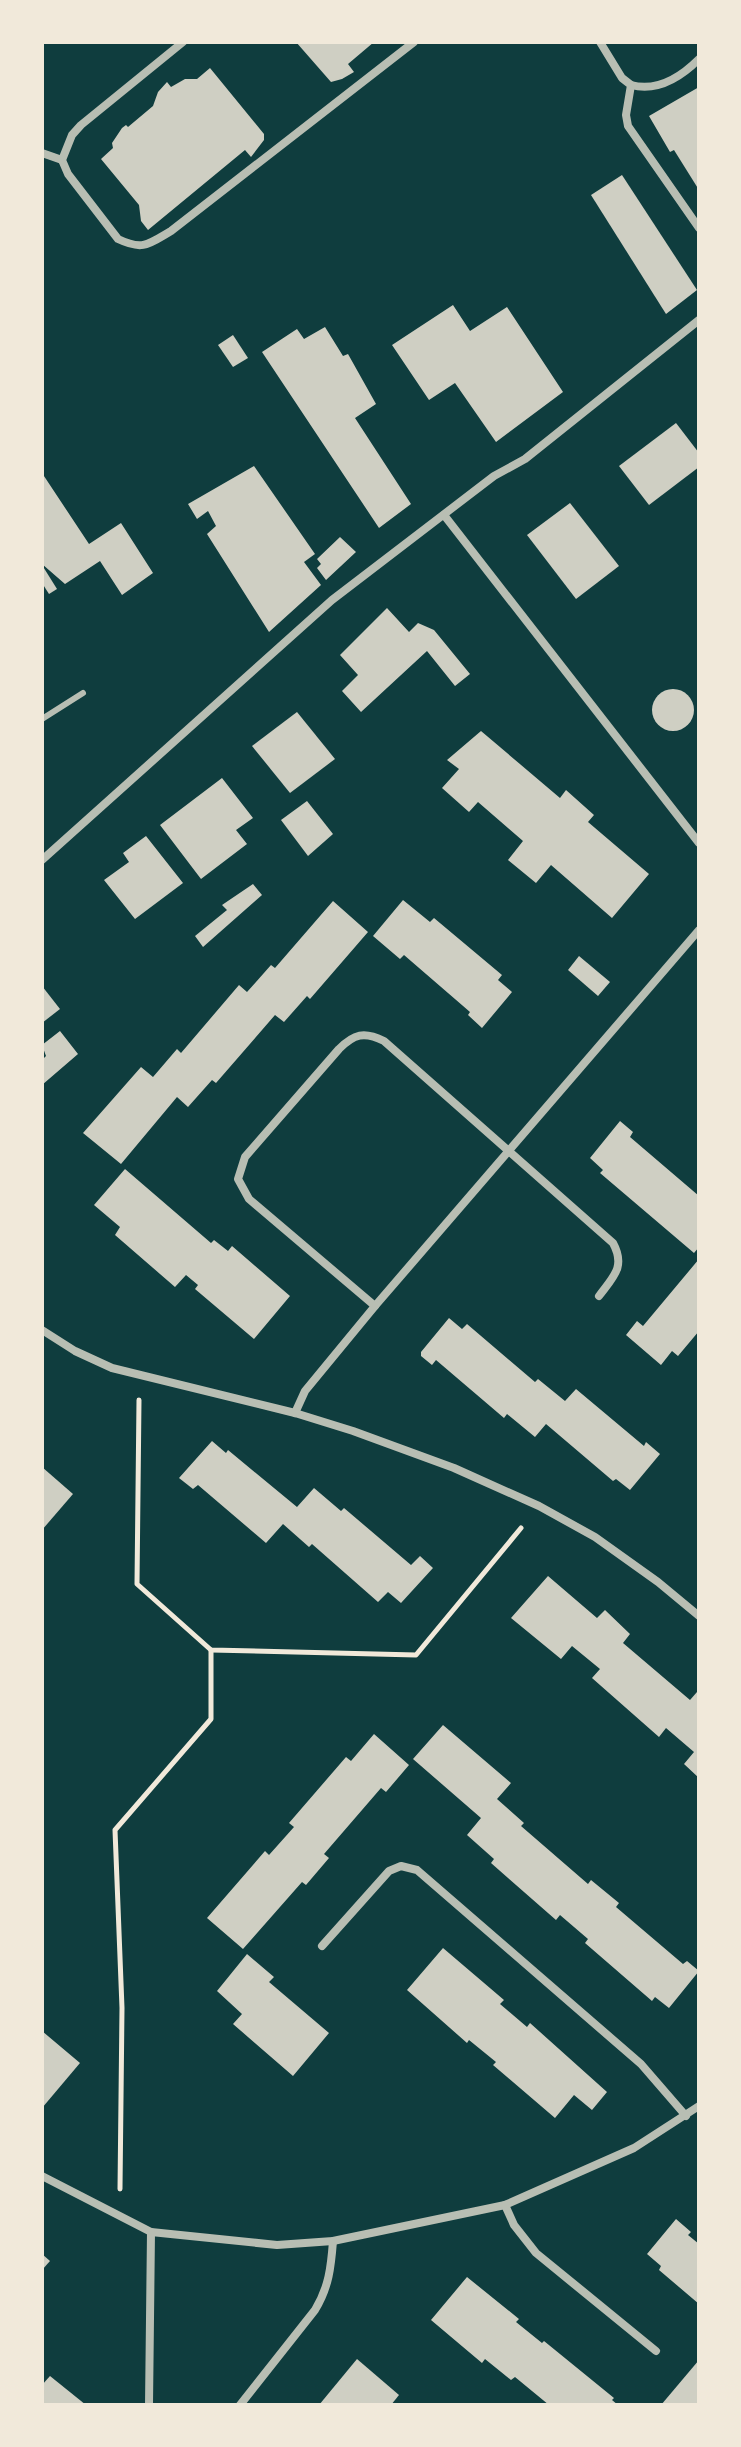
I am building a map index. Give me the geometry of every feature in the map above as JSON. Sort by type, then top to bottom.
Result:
[{"type":"street","points":[[183,42],[81,125],[72,135],[62,160],[68,174],[118,239],[130,245],[144,247],[171,231],[414,42]]},
{"type":"street","points":[[600,42],[622,78],[631,85],[644,88],[677,77],[699,59]]},
{"type":"street","points":[[631,85],[626,115],[628,126],[699,228]]},
{"type":"street","points":[[42,153],[62,160]]},
{"type":"street","points":[[42,860],[58,849],[367,570],[494,476],[525,459],[699,320]]},
{"type":"street","points":[[444,515],[699,843]]},
{"type":"street","points":[[295,1413],[305,1391],[375,1306],[699,930]]},
{"type":"street","points":[[375,1306],[249,1199],[238,1179],[245,1157],[339,1049],[360,1033],[384,1041],[613,1243],[620,1255],[619,1267],[599,1296]]},
{"type":"street","points":[[42,1330],[75,1351],[112,1368],[295,1413],[454,1468],[539,1506],[595,1537],[699,1616]]},
{"type":"street","points":[[322,1946],[389,1871],[401,1866],[417,1870],[641,2064],[686,2116]]},
{"type":"street","points":[[42,2176],[120,2219],[151,2232],[277,2245],[333,2241],[505,2205],[634,2148],[699,2106]]},
{"type":"street","points":[[505,2205],[514,2225],[536,2253],[656,2351]]},
{"type":"street","points":[[149,2405],[151,2232]]},
{"type":"street","points":[[240,2405],[325,2293],[331,2275],[333,2241]]},
{"type":"lane","points":[[42,719],[83,693]]},
{"type":"path","points":[[139,1375],[137,1584],[211,1650],[416,1655],[539,1506]]},
{"type":"path","points":[[120,2219],[122,2008],[115,1830],[211,1719],[211,1650]]},
{"type":"building","points":[[296,42],[374,42],[348,64],[354,72],[331,82]]},
{"type":"building","points":[[210,68],[264,134],[264,140],[251,157],[245,150],[148,230],[141,221],[139,205],[101,159],[113,148],[112,143],[122,128],[128,127],[153,106],[158,92],[167,82],[171,87],[185,79],[197,79]]},
{"type":"building","points":[[699,87],[699,190],[674,150],[670,152],[649,116]]},
{"type":"building","points":[[622,175],[697,290],[666,314],[591,195]]},
{"type":"building","points":[[453,305],[470,331],[507,307],[563,392],[496,442],[455,383],[429,400],[392,345]]},
{"type":"building","points":[[325,327],[343,356],[348,354],[376,404],[355,418],[411,504],[379,528],[262,352],[297,329],[304,339]]},
{"type":"building","points":[[233,335],[248,358],[233,367],[218,345]]},
{"type":"building","points":[[676,423],[699,453],[699,467],[649,505],[619,466]]},
{"type":"building","points":[[254,466],[315,554],[304,562],[321,585],[269,632],[207,534],[216,526],[208,511],[197,519],[188,504]]},
{"type":"building","points":[[42,473],[89,544],[121,523],[153,573],[122,595],[100,561],[65,584],[42,564]]},
{"type":"building","points":[[570,503],[619,566],[576,599],[527,535]]},
{"type":"building","points":[[340,537],[356,552],[326,580],[317,568],[321,564],[317,559]]},
{"type":"building","points":[[42,565],[57,589],[49,594],[42,583]]},
{"type":"building","points":[[387,608],[409,632],[418,623],[434,630],[470,674],[455,686],[427,651],[361,712],[342,691],[358,675],[340,655]]},
{"type":"building","points":[[673,689],[688,695],[694,710],[688,725],[673,731],[658,725],[652,710],[658,695]]},
{"type":"building","points":[[297,712],[335,759],[290,793],[252,746]]},
{"type":"building","points":[[481,731],[560,798],[566,790],[594,815],[588,822],[649,874],[612,918],[551,865],[536,883],[508,860],[523,841],[478,802],[469,812],[442,788],[459,769],[447,760]]},
{"type":"building","points":[[222,778],[253,818],[236,830],[247,844],[201,879],[160,825]]},
{"type":"building","points":[[307,801],[333,834],[308,856],[281,820]]},
{"type":"building","points":[[146,836],[183,883],[135,919],[104,880],[129,862],[123,853]]},
{"type":"building","points":[[253,884],[262,895],[203,947],[195,936],[227,910],[222,905]]},
{"type":"building","points":[[403,900],[430,922],[434,918],[502,975],[498,980],[512,992],[482,1028],[468,1015],[470,1012],[404,955],[400,959],[373,936]]},
{"type":"building","points":[[333,901],[368,932],[310,999],[307,996],[284,1022],[275,1015],[216,1083],[212,1080],[188,1107],[177,1097],[121,1164],[83,1133],[141,1067],[153,1077],[177,1049],[181,1053],[239,985],[247,992],[271,965],[275,968]]},
{"type":"building","points":[[579,956],[610,982],[598,996],[568,970]]},
{"type":"building","points":[[42,986],[60,1009],[42,1023]]},
{"type":"building","points":[[60,1031],[78,1054],[42,1085],[42,1060],[46,1056],[42,1045]]},
{"type":"building","points":[[620,1121],[633,1132],[630,1137],[699,1196],[699,1247],[694,1253],[600,1173],[603,1170],[590,1158]]},
{"type":"building","points":[[125,1169],[211,1243],[214,1240],[228,1251],[232,1246],[290,1296],[254,1339],[195,1289],[198,1285],[186,1275],[175,1287],[115,1235],[120,1227],[94,1205]]},
{"type":"building","points":[[699,1259],[699,1331],[678,1356],[672,1351],[661,1365],[626,1335],[637,1321],[643,1326]]},
{"type":"building","points":[[449,1318],[462,1329],[467,1324],[535,1382],[538,1379],[565,1401],[576,1389],[644,1446],[646,1442],[660,1454],[630,1490],[616,1479],[613,1481],[546,1424],[535,1437],[507,1414],[504,1418],[436,1360],[432,1365],[421,1356]]},
{"type":"building","points":[[212,1441],[226,1453],[228,1450],[297,1507],[314,1488],[341,1511],[344,1508],[411,1565],[420,1556],[433,1568],[401,1603],[388,1592],[378,1602],[312,1544],[309,1547],[283,1524],[266,1543],[198,1485],[193,1489],[179,1478]]},
{"type":"building","points":[[42,1467],[73,1494],[42,1530]]},
{"type":"building","points":[[548,1576],[597,1618],[605,1610],[630,1634],[623,1643],[690,1700],[697,1692],[699,1694],[699,1778],[684,1764],[694,1752],[666,1728],[659,1737],[592,1678],[600,1669],[572,1646],[561,1659],[511,1618]]},
{"type":"building","points":[[443,1725],[511,1783],[497,1799],[524,1823],[521,1826],[588,1884],[591,1880],[619,1903],[616,1907],[683,1964],[687,1961],[699,1971],[669,2008],[655,1997],[652,2001],[585,1943],[588,1939],[560,1915],[556,1920],[491,1863],[494,1859],[467,1835],[481,1818],[413,1759]]},
{"type":"building","points":[[374,1734],[409,1765],[386,1792],[381,1788],[324,1854],[329,1858],[306,1885],[302,1882],[243,1949],[207,1918],[265,1851],[269,1855],[294,1827],[289,1823],[346,1757],[351,1761]]},
{"type":"building","points":[[443,1948],[504,2000],[500,2004],[527,2027],[530,2023],[607,2092],[592,2110],[574,2095],[555,2118],[493,2065],[496,2062],[469,2040],[467,2043],[407,1990]]},
{"type":"building","points":[[247,1954],[274,1977],[269,1982],[329,2033],[293,2076],[233,2024],[242,2014],[217,1991]]},
{"type":"building","points":[[42,2031],[80,2063],[42,2108]]},
{"type":"building","points":[[676,2219],[699,2244],[699,2304],[659,2270],[661,2266],[647,2254]]},
{"type":"building","points":[[42,2254],[50,2261],[42,2270]]},
{"type":"building","points":[[467,2277],[519,2319],[516,2322],[614,2398],[612,2400],[618,2405],[549,2405],[515,2377],[511,2380],[485,2359],[482,2363],[431,2320]]},
{"type":"building","points":[[357,2359],[399,2395],[391,2405],[319,2405]]},
{"type":"building","points":[[699,2360],[699,2405],[661,2405]]},
{"type":"building","points":[[50,2376],[86,2405],[42,2405],[42,2385]]}]
